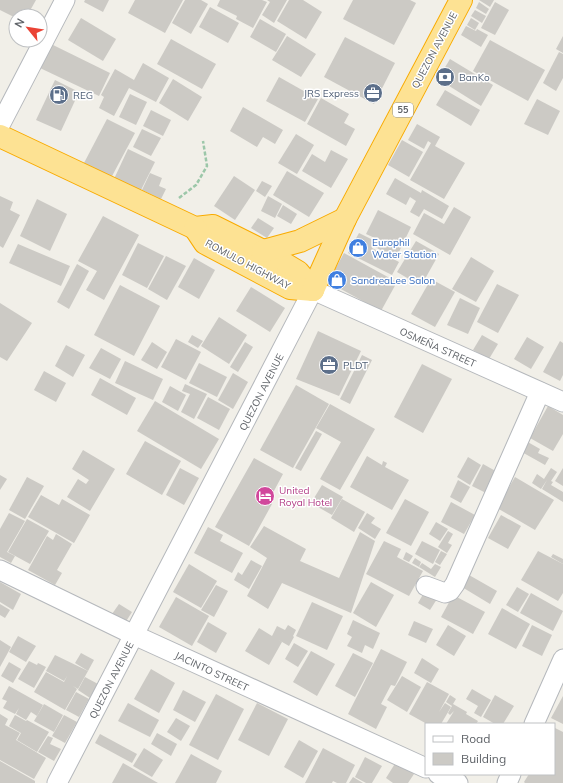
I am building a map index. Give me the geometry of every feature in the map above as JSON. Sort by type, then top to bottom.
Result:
[{"type":"highway","name":"QUEZON AVENUE","points":[[313,290],[345,219],[461,0]]},
{"type":"highway","name":"ROMULO HIGHWAY","points":[[0,136],[195,228],[213,226],[263,251],[298,272],[313,290]]},
{"type":"highway","points":[[263,251],[300,241],[345,219]]},
{"type":"highway","name":"ROMULO HIGHWAY","points":[[195,228],[204,243],[290,288],[313,290]]},
{"type":"street","points":[[0,125],[65,0]]},
{"type":"street","name":"OSMEÑA STREET","points":[[313,290],[563,402]]},
{"type":"street","name":"QUEZON AVENUE","points":[[57,783],[313,290]]},
{"type":"street","points":[[426,586],[445,593],[450,591],[455,584],[540,392]]},
{"type":"street","name":"JACINTO STREET","points":[[0,570],[134,635],[425,768]]},
{"type":"street","points":[[534,723],[563,659]]},
{"type":"street","points":[[440,775],[458,783]]},
{"type":"path","points":[[155,209],[176,200],[196,184],[207,166],[203,141]]},
{"type":"building","points":[[0,0],[36,0],[32,8],[8,8],[8,14],[0,10]]},
{"type":"building","points":[[85,0],[109,0],[103,12],[84,2]]},
{"type":"building","points":[[135,0],[183,0],[165,33],[128,13]]},
{"type":"building","points":[[185,0],[201,0],[208,4],[191,34],[172,23]]},
{"type":"building","points":[[220,0],[262,0],[267,2],[253,28],[236,19],[237,16],[217,6]]},
{"type":"building","points":[[267,0],[287,0],[274,23],[262,15],[270,2]]},
{"type":"building","points":[[289,0],[303,0],[322,12],[306,39],[277,21]]},
{"type":"building","points":[[353,0],[410,0],[416,3],[394,45],[343,19]]},
{"type":"building","points":[[479,0],[494,0],[490,7]]},
{"type":"building","points":[[479,2],[489,9],[486,14],[476,8]]},
{"type":"building","points":[[495,2],[509,10],[495,35],[481,28]]},
{"type":"building","points":[[210,7],[239,23],[228,43],[199,27]]},
{"type":"building","points":[[475,10],[486,16],[482,23],[471,16]]},
{"type":"building","points":[[81,18],[116,39],[103,61],[68,40]]},
{"type":"building","points":[[471,18],[479,23],[475,30],[467,25]]},
{"type":"building","points":[[260,19],[286,34],[276,52],[250,37]]},
{"type":"building","points":[[466,26],[476,31],[477,29],[488,35],[481,47],[461,35]]},
{"type":"building","points":[[287,36],[316,54],[301,77],[272,60]]},
{"type":"building","points":[[563,36],[563,53],[556,49]]},
{"type":"building","points":[[345,37],[395,63],[374,104],[324,77]]},
{"type":"building","points":[[171,39],[216,64],[202,89],[157,64]]},
{"type":"building","points":[[490,40],[545,70],[528,101],[473,71]]},
{"type":"building","points":[[51,44],[110,73],[99,96],[40,68]]},
{"type":"building","points":[[559,52],[563,54],[563,78],[556,91],[543,83]]},
{"type":"building","points":[[450,59],[493,85],[481,106],[438,79]]},
{"type":"building","points":[[143,63],[169,78],[156,102],[129,88],[114,116],[99,108],[104,97],[101,95],[115,69],[134,80]]},
{"type":"building","points":[[279,77],[318,99],[305,122],[266,101]]},
{"type":"building","points":[[173,79],[202,97],[188,121],[159,103]]},
{"type":"building","points":[[55,80],[79,92],[61,131],[36,120]]},
{"type":"building","points":[[445,90],[480,110],[471,126],[436,105]]},
{"type":"building","points":[[130,94],[147,102],[136,125],[119,117]]},
{"type":"building","points":[[321,98],[349,114],[344,123],[355,129],[346,146],[307,124]]},
{"type":"building","points":[[537,99],[560,111],[548,135],[524,124]]},
{"type":"building","points":[[243,107],[283,130],[275,144],[263,137],[257,147],[230,131]]},
{"type":"building","points":[[151,110],[171,120],[163,136],[143,126]]},
{"type":"building","points":[[107,119],[135,133],[111,178],[84,163]]},
{"type":"building","points":[[417,124],[440,137],[435,146],[465,163],[444,199],[410,180],[431,143],[428,141],[424,149],[408,140]]},
{"type":"building","points":[[142,129],[161,138],[151,156],[133,147]]},
{"type":"building","points":[[296,134],[314,145],[297,174],[278,163]]},
{"type":"building","points":[[402,140],[423,152],[409,177],[388,165]]},
{"type":"building","points":[[128,149],[155,162],[140,192],[114,179]]},
{"type":"building","points":[[331,150],[348,159],[331,188],[302,171],[312,154],[325,162]]},
{"type":"building","points":[[287,171],[324,193],[309,217],[273,195]]},
{"type":"building","points":[[150,173],[162,178],[159,186],[166,189],[161,199],[142,190]]},
{"type":"building","points":[[234,176],[255,190],[235,220],[214,206]]},
{"type":"building","points":[[395,178],[421,193],[422,190],[449,206],[442,219],[424,209],[419,217],[410,212],[416,201],[410,197],[406,205],[386,194]]},
{"type":"building","points":[[262,181],[272,186],[265,197],[256,191]]},
{"type":"building","points":[[0,196],[13,202],[10,210],[20,215],[3,248],[0,246]]},
{"type":"building","points":[[268,196],[282,204],[275,218],[261,211]]},
{"type":"building","points":[[37,199],[67,214],[50,251],[20,236]]},
{"type":"building","points":[[283,205],[297,214],[291,224],[277,216]]},
{"type":"building","points":[[454,207],[471,217],[450,255],[413,234],[424,213],[444,224]]},
{"type":"building","points":[[378,210],[411,227],[396,258],[375,247],[379,240],[366,234]]},
{"type":"building","points":[[103,216],[139,235],[104,300],[86,290],[97,271],[78,261]]},
{"type":"building","points":[[258,218],[274,228],[267,238],[251,228]]},
{"type":"building","points":[[359,233],[375,241],[372,248],[399,262],[392,275],[348,253]]},
{"type":"building","points":[[416,241],[439,254],[421,286],[397,272]]},
{"type":"building","points":[[138,243],[164,256],[147,288],[122,275]]},
{"type":"building","points":[[18,244],[70,266],[61,286],[9,263]]},
{"type":"building","points":[[344,253],[397,282],[381,311],[328,282]]},
{"type":"building","points":[[166,256],[186,266],[167,300],[148,289]]},
{"type":"building","points":[[471,257],[494,271],[476,302],[452,289]]},
{"type":"building","points":[[194,258],[215,270],[199,299],[178,287]]},
{"type":"building","points":[[77,264],[89,271],[69,309],[57,302]]},
{"type":"building","points":[[431,279],[455,292],[435,327],[411,314]]},
{"type":"building","points":[[497,284],[519,295],[498,333],[477,322]]},
{"type":"building","points":[[120,285],[160,306],[134,356],[94,335]]},
{"type":"building","points":[[251,287],[285,308],[270,332],[236,311]]},
{"type":"building","points":[[460,298],[480,308],[468,334],[447,325]]},
{"type":"building","points":[[0,303],[32,323],[7,361],[0,357]]},
{"type":"building","points":[[219,317],[247,335],[229,364],[201,346]]},
{"type":"building","name":"PLDT","points":[[318,331],[361,351],[339,396],[296,379]]},
{"type":"building","points":[[192,335],[203,341],[198,348],[188,342]]},
{"type":"building","points":[[482,335],[498,344],[489,359],[473,350]]},
{"type":"building","points":[[527,337],[544,347],[531,369],[514,359]]},
{"type":"building","points":[[176,339],[201,352],[186,380],[161,367]]},
{"type":"building","points":[[560,341],[563,343],[563,375],[560,381],[543,372]]},
{"type":"building","points":[[152,342],[167,352],[157,369],[141,360]]},
{"type":"building","points":[[245,342],[253,347],[238,372],[230,367]]},
{"type":"building","points":[[66,345],[85,355],[73,377],[55,366]]},
{"type":"building","points":[[101,348],[121,359],[110,379],[89,368]]},
{"type":"building","points":[[362,355],[372,360],[350,404],[340,399]]},
{"type":"building","points":[[125,361],[163,379],[153,400],[115,383]]},
{"type":"building","points":[[199,363],[227,377],[217,397],[189,383]]},
{"type":"building","points":[[422,364],[452,379],[423,433],[394,417]]},
{"type":"building","points":[[44,371],[66,383],[56,402],[34,390]]},
{"type":"building","points":[[233,373],[248,382],[233,409],[218,400]]},
{"type":"building","points":[[100,378],[136,398],[127,415],[91,395]]},
{"type":"building","points":[[185,384],[207,394],[194,419],[181,412],[190,394],[182,391]]},
{"type":"building","points":[[296,385],[329,404],[293,468],[260,450]]},
{"type":"building","points":[[170,386],[186,395],[178,411],[162,402]]},
{"type":"building","points":[[208,397],[230,409],[219,430],[197,418]]},
{"type":"building","points":[[155,401],[219,439],[201,469],[137,431]]},
{"type":"building","points":[[330,404],[375,429],[340,490],[320,479],[341,442],[316,428]]},
{"type":"building","points":[[548,406],[563,415],[563,434],[553,451],[530,438]]},
{"type":"building","points":[[316,431],[322,434],[301,471],[295,468]]},
{"type":"building","points":[[145,441],[181,461],[162,495],[126,474]]},
{"type":"building","points":[[526,441],[540,449],[538,453],[549,458],[545,465],[520,451]]},
{"type":"building","points":[[83,450],[115,469],[90,511],[67,497],[78,479],[86,484],[89,480],[72,469]]},
{"type":"building","points":[[367,456],[382,465],[383,461],[387,463],[385,467],[409,480],[392,510],[350,487]]},
{"type":"building","points":[[468,457],[481,465],[470,485],[457,477]]},
{"type":"building","points":[[254,458],[283,474],[268,502],[272,504],[249,546],[215,527]]},
{"type":"building","points":[[483,464],[501,474],[490,495],[472,486]]},
{"type":"building","points":[[180,468],[199,478],[184,505],[166,495]]},
{"type":"building","points":[[551,468],[557,472],[551,481],[553,482],[551,485],[563,492],[563,502],[542,489],[547,480],[541,489],[532,483],[537,474],[544,479]]},
{"type":"building","points":[[563,468],[563,486],[555,481]]},
{"type":"building","points":[[0,475],[7,479],[0,490]]},
{"type":"building","points":[[27,477],[44,486],[25,519],[9,510]]},
{"type":"building","points":[[515,477],[554,500],[535,530],[497,508]]},
{"type":"building","points":[[458,480],[470,487],[461,503],[450,497]]},
{"type":"building","points":[[322,485],[343,497],[332,515],[311,503]]},
{"type":"building","points":[[41,495],[59,505],[62,499],[90,515],[74,543],[28,517]]},
{"type":"building","points":[[342,499],[365,512],[354,532],[331,518]]},
{"type":"building","points":[[405,499],[429,512],[411,546],[386,533]]},
{"type":"building","points":[[451,502],[475,515],[464,534],[441,522]]},
{"type":"building","points":[[9,513],[25,521],[7,552],[15,556],[11,563],[0,557],[0,529]]},
{"type":"building","points":[[367,513],[375,518],[371,523],[381,529],[375,539],[358,528]]},
{"type":"building","points":[[501,515],[521,526],[508,549],[488,538]]},
{"type":"building","points":[[27,519],[49,531],[30,564],[8,552]]},
{"type":"building","points":[[436,522],[448,529],[440,541],[429,534]]},
{"type":"building","points":[[264,526],[306,549],[300,561],[339,578],[360,532],[375,541],[351,613],[282,583],[268,609],[247,596],[267,558],[250,547]]},
{"type":"building","points":[[208,527],[223,535],[220,541],[243,553],[232,573],[194,553]]},
{"type":"building","points":[[448,531],[453,534],[448,543],[452,545],[447,553],[438,547]]},
{"type":"building","points":[[56,534],[72,544],[57,570],[62,573],[55,585],[28,570],[47,536],[53,540]]},
{"type":"building","points":[[384,541],[401,549],[397,557],[423,571],[409,596],[366,574]]},
{"type":"building","points":[[422,541],[440,550],[433,564],[415,554]]},
{"type":"building","points":[[441,551],[447,554],[440,565],[435,562]]},
{"type":"building","points":[[538,551],[563,564],[563,593],[558,601],[521,580]]},
{"type":"building","points":[[406,552],[413,556],[409,562],[403,559]]},
{"type":"building","points":[[553,554],[563,559],[563,564],[551,557]]},
{"type":"building","points":[[415,558],[421,562],[419,567],[412,563]]},
{"type":"building","points":[[251,560],[262,566],[249,589],[234,580],[238,572],[242,575]]},
{"type":"building","points":[[422,563],[431,569],[435,564],[441,567],[435,577],[419,567]]},
{"type":"building","points":[[189,564],[217,581],[201,608],[173,592]]},
{"type":"building","points":[[469,575],[497,591],[490,604],[462,587]]},
{"type":"building","points":[[0,582],[21,594],[13,610],[0,602]]},
{"type":"building","points":[[371,582],[394,595],[376,627],[353,613]]},
{"type":"building","points":[[216,585],[228,591],[214,617],[201,610]]},
{"type":"building","points":[[517,587],[529,594],[518,612],[506,605]]},
{"type":"building","points":[[425,591],[437,599],[430,610],[418,603]]},
{"type":"building","points":[[531,593],[563,611],[553,631],[520,613]]},
{"type":"building","points":[[453,595],[485,612],[473,634],[441,617]]},
{"type":"building","points":[[176,597],[209,616],[192,646],[159,627]]},
{"type":"building","points":[[312,602],[343,616],[327,650],[296,636]]},
{"type":"building","points":[[0,604],[10,610],[5,618],[0,615]]},
{"type":"building","points":[[119,604],[132,612],[125,623],[112,614]]},
{"type":"building","points":[[502,608],[530,624],[516,649],[488,634]]},
{"type":"building","points":[[353,620],[380,633],[373,649],[365,645],[362,653],[347,646],[352,637],[347,634]]},
{"type":"building","points":[[414,621],[433,629],[426,643],[408,635]]},
{"type":"building","points":[[208,622],[227,633],[216,653],[197,642]]},
{"type":"building","points":[[288,625],[296,630],[293,636],[294,637],[289,646],[277,639],[282,642],[269,665],[245,651],[259,628],[272,636],[277,626],[285,630]]},
{"type":"building","points":[[448,625],[466,636],[454,656],[436,645]]},
{"type":"building","points":[[532,625],[552,635],[542,656],[522,646]]},
{"type":"building","points":[[18,636],[36,646],[26,662],[9,652]]},
{"type":"building","points":[[0,640],[11,647],[0,667]]},
{"type":"building","points":[[294,643],[308,651],[298,667],[285,659]]},
{"type":"building","points":[[381,649],[407,662],[395,686],[391,685],[381,704],[387,707],[376,729],[348,714]]},
{"type":"building","points":[[311,651],[335,664],[317,696],[293,682]]},
{"type":"building","points":[[81,653],[94,660],[88,671],[75,663]]},
{"type":"building","points":[[353,653],[373,663],[355,697],[335,686]]},
{"type":"building","points":[[55,655],[88,671],[78,689],[73,686],[77,689],[65,710],[34,692],[46,672],[64,682],[67,676],[64,681],[46,671]]},
{"type":"building","points":[[422,658],[439,669],[431,683],[414,673]]},
{"type":"building","points":[[29,661],[46,667],[34,688],[18,679]]},
{"type":"building","points":[[9,662],[21,669],[13,683],[1,676]]},
{"type":"building","points":[[151,669],[175,683],[159,713],[134,699]]},
{"type":"building","points":[[402,676],[421,687],[407,712],[387,700]]},
{"type":"building","points":[[85,677],[98,684],[90,698],[78,690]]},
{"type":"building","points":[[427,682],[449,694],[439,712],[445,703],[451,707],[442,723],[425,723],[409,714]]},
{"type":"building","points":[[9,686],[43,705],[37,716],[31,712],[26,720],[16,714],[19,708],[15,714],[3,708],[7,701],[2,699]]},
{"type":"building","points":[[472,689],[491,700],[481,717],[474,713],[478,706],[466,699]]},
{"type":"building","points":[[183,690],[206,702],[195,722],[173,710]]},
{"type":"building","points":[[76,692],[89,699],[79,717],[66,710]]},
{"type":"building","points":[[216,694],[244,709],[218,760],[189,745]]},
{"type":"building","points":[[450,695],[456,699],[453,704],[467,712],[466,714],[478,721],[477,723],[447,723],[454,711],[450,715],[448,713],[452,706],[446,702]]},
{"type":"building","points":[[495,695],[514,706],[504,723],[493,723],[483,717]]},
{"type":"building","points":[[563,696],[563,724],[551,718]]},
{"type":"building","points":[[128,703],[159,720],[150,737],[118,721]]},
{"type":"building","points":[[257,703],[288,719],[269,756],[238,740]]},
{"type":"building","points":[[44,704],[63,715],[54,732],[34,721]]},
{"type":"building","points":[[0,714],[8,719],[5,725],[20,733],[16,740],[46,758],[34,779],[0,760]]},
{"type":"building","points":[[15,715],[49,732],[37,752],[17,740],[21,733],[9,726]]},
{"type":"building","points":[[64,715],[77,722],[65,743],[52,736]]},
{"type":"building","points":[[176,718],[190,726],[181,741],[167,732]]},
{"type":"building","points":[[555,728],[563,732],[563,783],[524,782],[528,775],[555,775]]},
{"type":"building","points":[[157,733],[177,744],[171,756],[151,744]]},
{"type":"building","points":[[100,734],[137,754],[132,763],[95,743]]},
{"type":"building","points":[[48,736],[53,738],[50,744],[61,749],[54,761],[38,752]]},
{"type":"building","points":[[299,740],[318,751],[303,778],[284,767]]},
{"type":"building","points":[[144,748],[163,760],[152,777],[133,766]]},
{"type":"building","points":[[323,748],[355,765],[346,783],[337,783],[333,781],[332,783],[305,783]]},
{"type":"building","points":[[191,754],[222,771],[216,783],[175,783]]},
{"type":"building","points":[[365,757],[382,766],[372,783],[366,783],[355,777]]},
{"type":"building","points":[[0,761],[35,781],[35,783],[0,783]]},
{"type":"building","points":[[396,762],[414,774],[408,783],[393,783],[386,778]]},
{"type":"building","points":[[123,763],[158,783],[112,783]]},
{"type":"building","points":[[353,777],[363,783],[349,783]]},
{"type":"place","name":"BanKo","points":[[445,77]]},
{"type":"place","name":"JRS Express","points":[[373,93]]},
{"type":"place","name":"REG","points":[[59,95]]},
{"type":"place","name":"Europhil Water Station","points":[[358,248]]},
{"type":"place","name":"SandreaLee Salon","points":[[337,280]]},
{"type":"place","name":"PLDT","points":[[329,365]]},
{"type":"place","name":"United Royal Hotel","points":[[265,496]]}]
